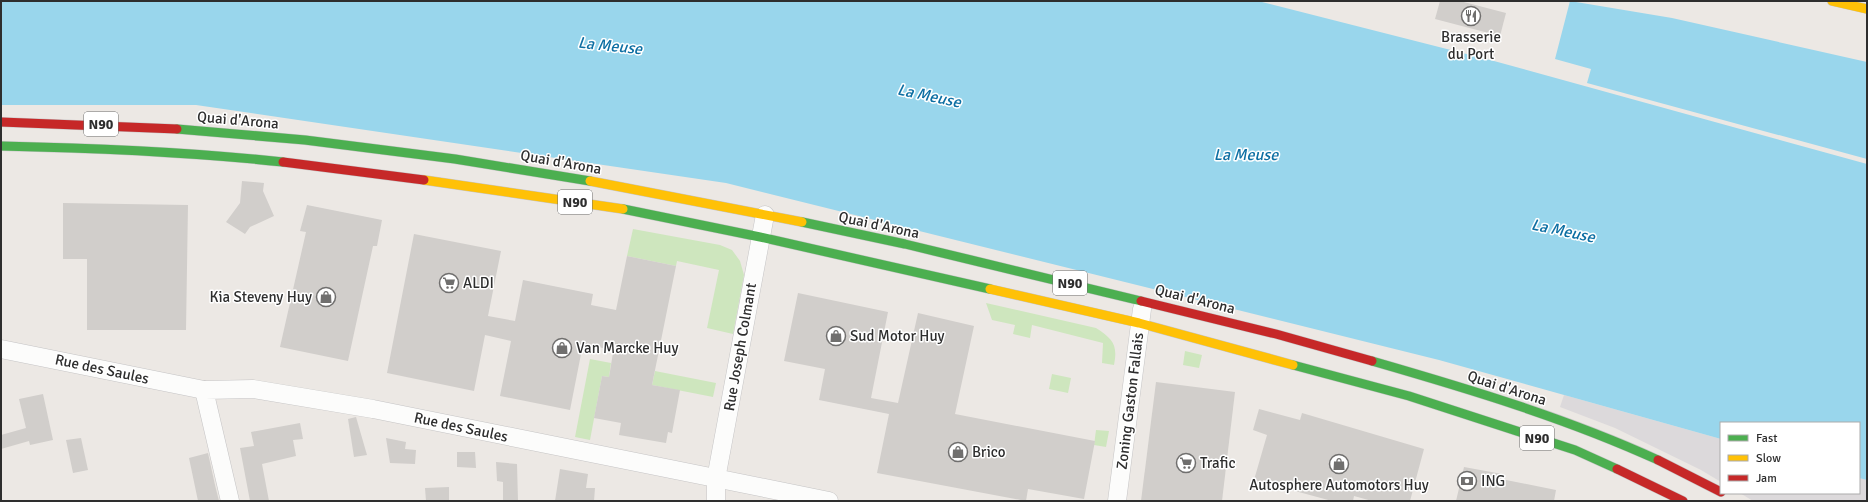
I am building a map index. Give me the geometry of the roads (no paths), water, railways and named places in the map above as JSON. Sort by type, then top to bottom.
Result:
[{"type":"main road","points":[[1832,1],[1867,9]]},
{"type":"main road","name":"Quai d'Arona","points":[[1,122],[87,123],[201,130],[329,143],[488,164],[602,183],[765,215],[964,258],[1144,301],[1258,329],[1432,378],[1536,412],[1622,443],[1720,492]]},
{"type":"main road","name":"N90","points":[[1,146],[117,149],[221,155],[316,165],[612,207],[760,237],[1139,323],[1409,396],[1576,450],[1661,489],[1683,501]]},
{"type":"street","name":"Rue Joseph Colmant","points":[[716,479],[765,215]]},
{"type":"street","name":"Zoning Gaston Fallais","points":[[1117,501],[1139,323],[1144,301]]},
{"type":"street","name":"Rue des Saules","points":[[1,349],[204,390],[253,389],[373,409],[830,501]]},
{"type":"street","points":[[204,390],[230,501]]},
{"type":"street","points":[[716,479],[716,501]]},
{"type":"water","name":"La Meuse","points":[[1,1],[1258,1],[1494,61],[1867,164],[1867,480],[1860,478],[1860,422],[1720,422],[1720,439],[1439,360],[726,183],[196,105],[1,105]]},
{"type":"water","points":[[1570,1],[1672,18],[1867,62],[1867,159],[1587,83],[1591,69],[1555,59]]},
{"type":"place","name":"Brasserie du Port","points":[[1471,16]]},
{"type":"place","name":"ALDI","points":[[449,283]]},
{"type":"place","name":"Kia Steveny Huy","points":[[326,297]]},
{"type":"place","name":"Sud Motor Huy","points":[[836,336]]},
{"type":"place","name":"Van Marcke Huy","points":[[562,348]]},
{"type":"place","name":"Brico","points":[[958,452]]},
{"type":"place","name":"Trafic","points":[[1186,463]]},
{"type":"place","name":"Autosphere Automotors Huy","points":[[1339,464]]},
{"type":"place","name":"ING","points":[[1467,481]]}]
